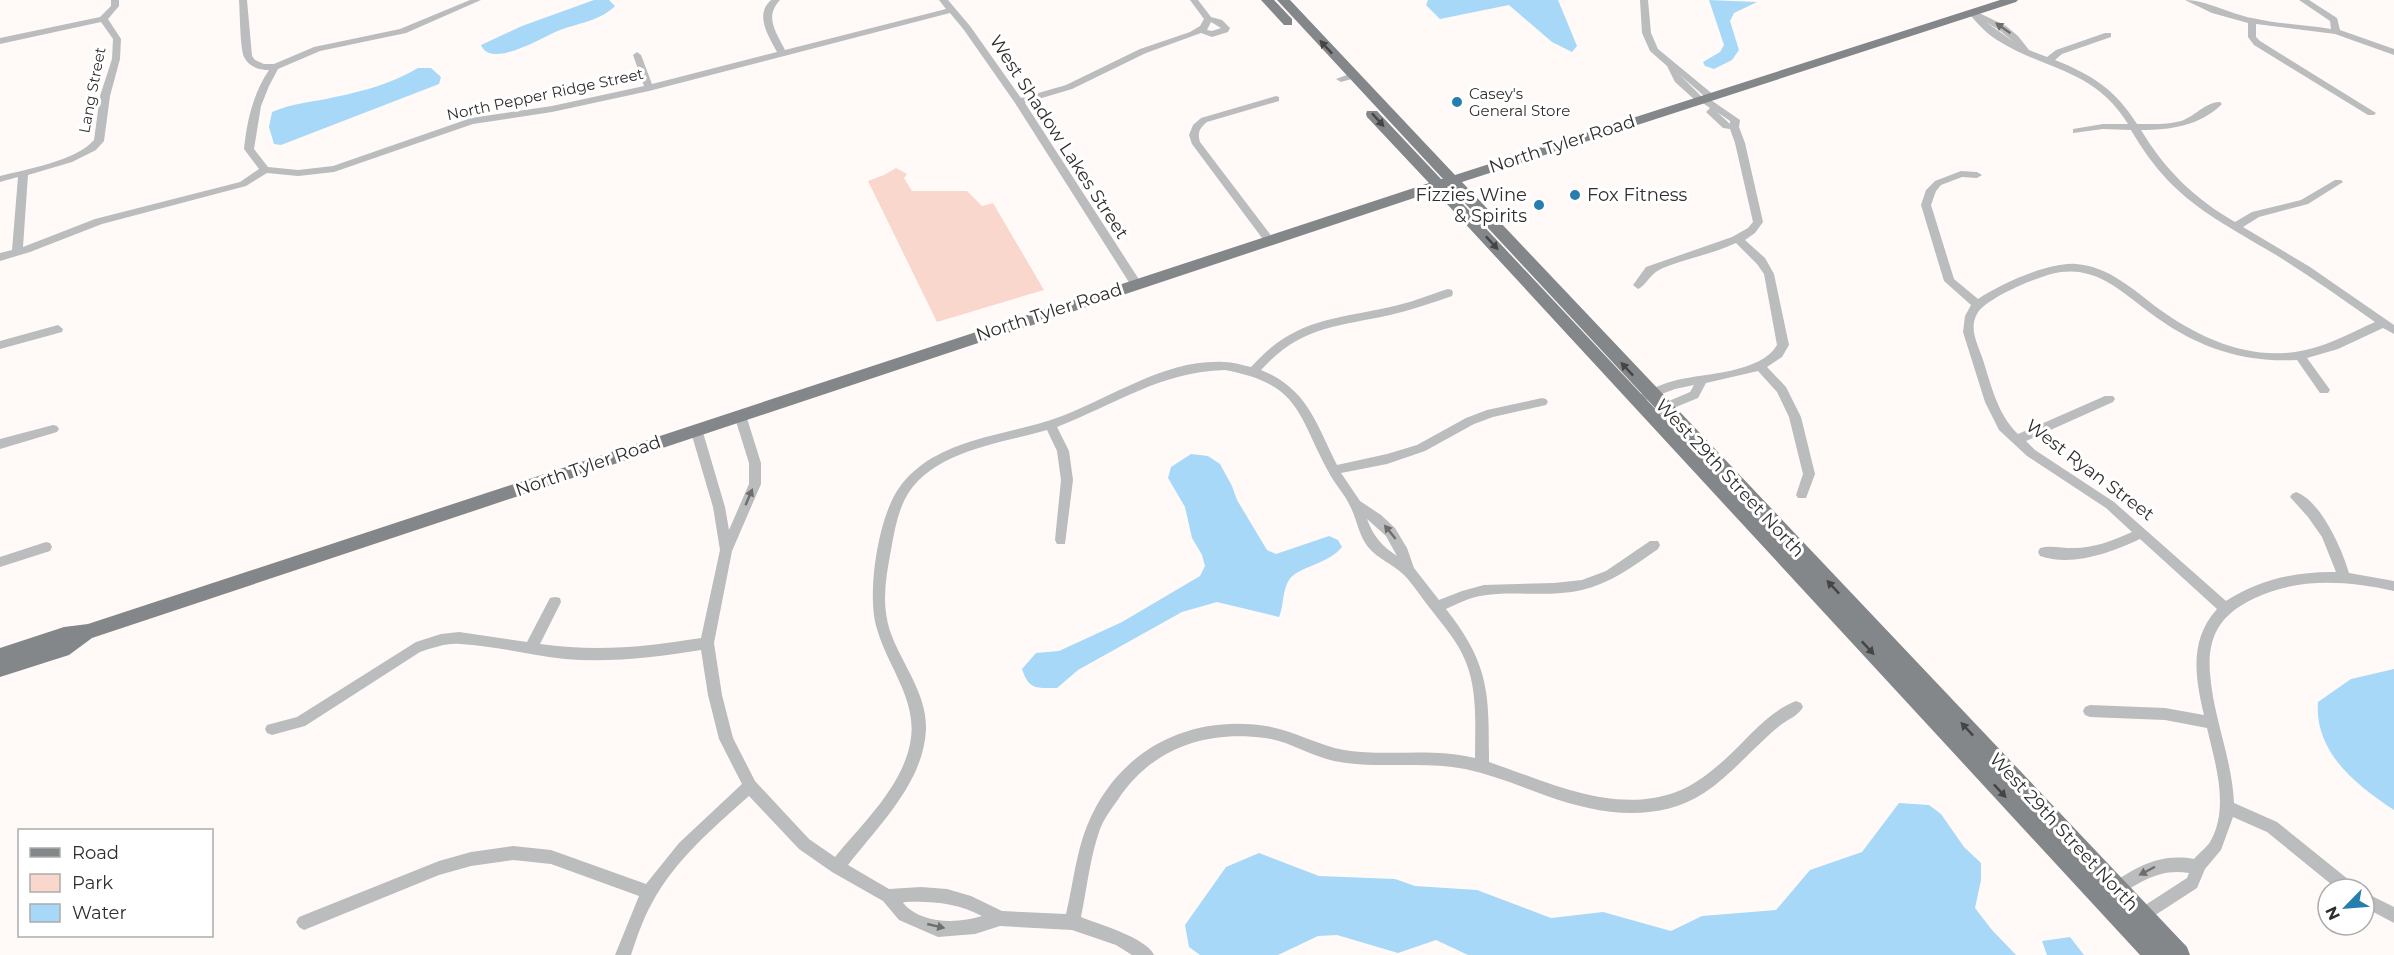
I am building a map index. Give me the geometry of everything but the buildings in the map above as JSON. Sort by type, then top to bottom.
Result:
[{"type":"main road","name":"West 29th Street North","points":[[1268,0],[1346,77],[1657,411],[2154,955]]},
{"type":"main road","name":"West 29th Street North","points":[[1283,0],[1346,77]]},
{"type":"main road","name":"North Tyler Road","points":[[0,656],[63,635],[88,632],[1269,240],[2012,0]]},
{"type":"main road","name":"West 29th Street North","points":[[1657,411],[2179,955]]},
{"type":"main road","name":"North Tyler Road","points":[[0,669],[63,649],[88,632]]},
{"type":"street","points":[[0,41],[103,19],[115,6],[115,0]]},
{"type":"street","points":[[243,0],[248,56],[252,62],[262,67],[275,67],[317,49],[403,30],[477,0]]},
{"type":"street","points":[[776,0],[767,8],[766,18],[782,53]]},
{"type":"street","points":[[943,0],[952,10]]},
{"type":"street","points":[[1194,0],[1208,19],[1219,22],[1226,28],[1212,34],[1200,30]]},
{"type":"street","points":[[1638,285],[1649,270],[1749,234],[1758,222],[1740,143],[1734,127],[1726,126],[1711,112],[1706,100],[1677,80],[1671,67],[1649,41],[1645,28],[1647,12],[1644,0]]},
{"type":"street","points":[[2189,0],[2215,11],[2252,21],[2336,32],[2394,52]]},
{"type":"street","points":[[2303,0],[2334,20],[2336,32]]},
{"type":"street","name":"North Pepper Ridge Street","points":[[265,170],[298,173],[334,169],[471,122],[552,109],[649,88],[952,10]]},
{"type":"street","name":"West Shadow Lakes Street","points":[[952,10],[1019,102],[1136,284]]},
{"type":"street","points":[[1973,13],[1982,25],[2006,42],[2070,70],[2102,88],[2116,100],[2154,159],[2188,195],[2235,227],[2325,282],[2389,326]]},
{"type":"street","name":"Lang Street","points":[[0,179],[69,160],[93,148],[99,141],[105,96],[116,59],[117,39],[103,19]]},
{"type":"street","points":[[1019,102],[1069,87],[1143,51],[1200,30],[1208,19]]},
{"type":"street","points":[[2252,21],[2252,37],[2257,43],[2371,113]]},
{"type":"street","points":[[2048,61],[2059,52],[2108,35]]},
{"type":"street","points":[[638,55],[649,88]]},
{"type":"street","points":[[0,257],[17,253],[99,221],[243,184],[265,170],[249,149],[250,135],[260,90],[275,67]]},
{"type":"street","points":[[1269,240],[1194,142],[1192,135],[1195,128],[1204,120],[1276,99]]},
{"type":"street","points":[[2076,130],[2090,126],[2157,128],[2186,122],[2217,104]]},
{"type":"street","points":[[17,253],[23,173]]},
{"type":"street","points":[[1977,175],[1961,174],[1938,183],[1931,190],[1926,205],[1949,281],[1977,304],[1989,296],[2052,270],[2078,268],[2114,282],[2181,330],[2218,346],[2246,353],[2299,355],[2329,348],[2389,326]]},
{"type":"street","points":[[2235,227],[2256,214],[2304,202],[2338,182]]},
{"type":"street","points":[[1644,397],[1681,383],[1701,382],[1718,375],[1760,366],[1781,351],[1783,345],[1769,274],[1761,261],[1737,238]]},
{"type":"street","points":[[1253,372],[1269,352],[1309,328],[1416,305],[1448,293]]},
{"type":"street","name":"West Ryan Street","points":[[1977,304],[1969,316],[1968,332],[1995,414],[2003,427],[2031,453],[2095,494],[2225,608]]},
{"type":"street","points":[[0,345],[58,329]]},
{"type":"street","points":[[2299,355],[2324,390]]},
{"type":"street","points":[[837,867],[907,776],[918,743],[920,713],[910,685],[887,644],[878,612],[878,585],[893,510],[905,489],[924,470],[950,453],[1050,425],[1090,411],[1165,374],[1182,369],[1204,366],[1232,367],[1253,372],[1275,382],[1295,397],[1309,417],[1333,470],[1357,505],[1370,539],[1386,557],[1408,571],[1454,628],[1473,663],[1482,699],[1482,766]]},
{"type":"street","points":[[1760,366],[1782,390],[1795,417],[1809,474],[1802,495]]},
{"type":"street","points":[[1657,411],[1694,395],[1701,382]]},
{"type":"street","points":[[2016,440],[2109,399]]},
{"type":"street","points":[[1333,470],[1398,455],[1491,413],[1542,402]]},
{"type":"street","points":[[740,415],[754,463],[755,484],[726,551],[707,643],[715,695],[726,740],[750,786],[804,844],[837,867],[888,896],[904,915],[938,929],[975,926],[1000,918],[1072,922],[1120,939],[1146,955]]},
{"type":"street","points":[[1050,425],[1063,452],[1067,480],[1061,540]]},
{"type":"street","points":[[0,444],[52,429]]},
{"type":"street","points":[[696,429],[719,507],[726,551]]},
{"type":"street","points":[[2296,497],[2309,507],[2317,519],[2344,578]]},
{"type":"street","points":[[1357,505],[1380,520],[1391,533],[1402,548],[1408,571]]},
{"type":"street","points":[[2044,552],[2084,554],[2097,552],[2141,533]]},
{"type":"street","points":[[1437,608],[1467,594],[1483,590],[1572,586],[1593,582],[1613,574],[1654,545]]},
{"type":"street","points":[[0,562],[46,547]]},
{"type":"street","points":[[2126,926],[2192,884],[2198,876],[2198,867],[2220,837],[2227,807],[2223,766],[2201,671],[2202,653],[2209,628],[2225,608],[2277,582],[2303,578],[2344,578],[2394,586]]},
{"type":"street","points":[[531,647],[555,602]]},
{"type":"street","points":[[272,729],[300,722],[416,648],[441,640],[459,638],[566,653],[598,654],[643,653],[707,643]]},
{"type":"street","points":[[1072,922],[1094,827],[1114,792],[1142,759],[1172,741],[1202,732],[1234,729],[1268,732],[1320,751],[1365,760],[1430,758],[1482,766],[1578,801],[1605,806],[1632,807],[1660,804],[1688,795],[1709,783],[1776,718],[1796,707]]},
{"type":"street","points":[[2090,711],[2165,714],[2213,723]]},
{"type":"street","points":[[623,955],[649,892],[676,855],[705,825],[750,786]]},
{"type":"street","points":[[2227,807],[2272,827],[2334,877]]},
{"type":"street","points":[[304,922],[439,868],[471,859],[513,853],[551,857],[649,892]]},
{"type":"street","points":[[2100,897],[2159,864],[2177,862],[2198,867]]},
{"type":"street","points":[[888,896],[948,895],[978,905],[1000,918]]},
{"type":"street","points":[[2376,905],[2394,915]]},
{"type":"green space","points":[[896,168],[907,174],[904,178],[912,191],[967,191],[982,206],[993,203],[1044,290],[937,322],[868,181]]},
{"type":"water","points":[[594,0],[609,0],[615,6],[596,18],[560,30],[506,53],[487,52],[481,45],[522,26]]},
{"type":"water","points":[[1428,0],[1558,0],[1577,46],[1572,52],[1552,42],[1509,5],[1440,19],[1426,5]]},
{"type":"water","points":[[1709,0],[1757,2],[1734,13],[1730,21],[1739,50],[1732,60],[1714,69],[1705,66],[1703,62],[1720,52],[1724,45]]},
{"type":"water","points":[[418,68],[431,68],[441,77],[439,84],[281,145],[274,144],[269,127],[272,112],[367,89],[399,78]]},
{"type":"water","points":[[1191,454],[1208,456],[1220,464],[1237,500],[1267,550],[1276,554],[1329,536],[1338,540],[1342,547],[1329,558],[1299,572],[1289,580],[1279,617],[1217,602],[1182,612],[1078,670],[1057,688],[1039,688],[1031,684],[1027,681],[1022,669],[1036,653],[1059,651],[1122,622],[1200,576],[1205,566],[1202,555],[1192,538],[1185,507],[1168,478],[1171,467]]},
{"type":"water","points":[[2394,669],[2394,810],[2352,778],[2330,752],[2319,720],[2318,702],[2351,679]]},
{"type":"water","points":[[1899,803],[1929,805],[1941,814],[1964,847],[1981,863],[1981,880],[1975,908],[2016,955],[1468,955],[1436,940],[1398,953],[1337,935],[1318,936],[1278,955],[1200,955],[1189,947],[1185,925],[1226,867],[1259,853],[1319,876],[1395,879],[1415,886],[1477,890],[1551,918],[1603,912],[1671,931],[1702,916],[1776,910],[1810,870],[1862,852]]},
{"type":"water","points":[[2070,937],[2084,955],[2047,955],[2042,941]]},
{"type":"place","name":"Casey's General Store","points":[[1457,102]]},
{"type":"place","name":"Fox Fitness","points":[[1575,195]]},
{"type":"place","name":"Fizzies Wine & Spirits","points":[[1539,205]]}]
